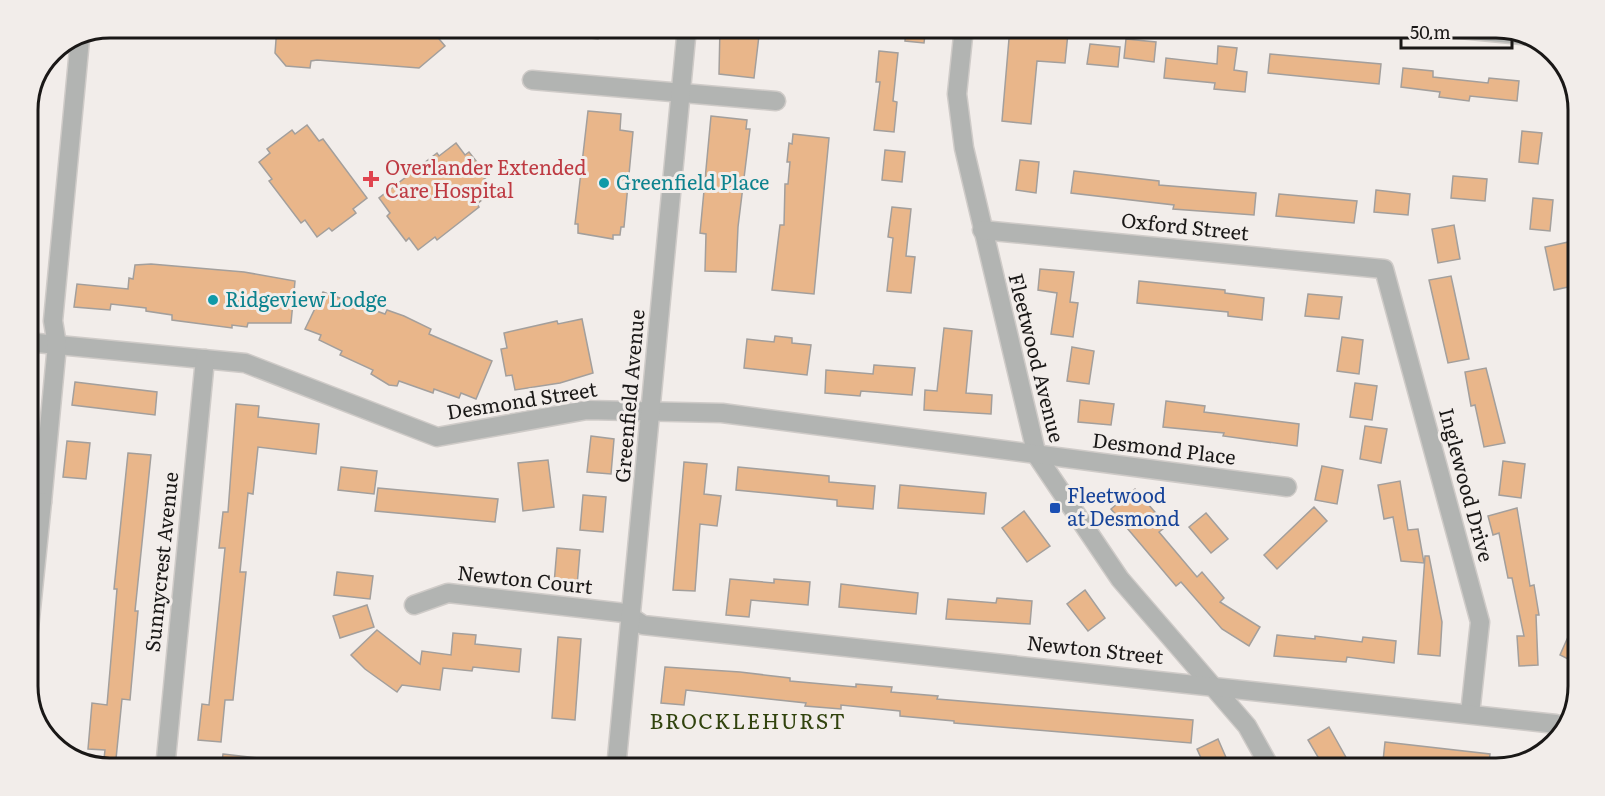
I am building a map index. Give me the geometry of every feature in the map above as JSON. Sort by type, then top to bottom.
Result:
[{"type":"street","name":"Greenfield Avenue","points":[[617,758],[686,38]]},
{"type":"street","name":"Fleetwood Avenue","points":[[963,38],[957,94],[964,148],[1037,456],[1120,579],[1247,726],[1265,758]]},
{"type":"street","points":[[38,480],[57,345],[53,321],[79,44]]},
{"type":"street","points":[[532,80],[776,101]]},
{"type":"street","name":"Oxford Street","points":[[982,230],[1384,269]]},
{"type":"street","name":"Inglewood Drive","points":[[1384,269],[1480,622],[1470,714]]},
{"type":"street","name":"Desmond Street","points":[[38,343],[245,363],[437,437],[587,410],[722,413],[1037,456]]},
{"type":"street","name":"Sunnycrest Avenue","points":[[166,758],[205,359]]},
{"type":"street","name":"Desmond Place","points":[[1037,456],[1287,487]]},
{"type":"street","name":"Newton Court","points":[[414,605],[448,593],[625,613],[632,618]]},
{"type":"street","name":"Newton Street","points":[[632,618],[642,625],[1556,724]]},
{"type":"building","points":[[276,38],[438,38],[445,46],[419,68],[317,60],[311,61],[310,68],[286,66],[275,53]]},
{"type":"building","points":[[720,38],[759,38],[754,78],[719,74]]},
{"type":"building","points":[[905,38],[925,38],[924,43],[905,41]]},
{"type":"building","points":[[1009,38],[1068,38],[1065,63],[1037,61],[1031,124],[1002,121]]},
{"type":"building","points":[[1126,39],[1156,42],[1154,62],[1124,58]]},
{"type":"building","points":[[1090,44],[1120,47],[1118,67],[1087,64]]},
{"type":"building","points":[[1218,46],[1237,48],[1234,70],[1247,72],[1245,92],[1214,89],[1215,83],[1164,78],[1166,58],[1217,64]]},
{"type":"building","points":[[879,51],[898,53],[893,101],[897,102],[894,132],[874,130],[880,82],[876,82]]},
{"type":"building","points":[[1270,54],[1381,64],[1379,84],[1268,73]]},
{"type":"building","points":[[1403,68],[1433,71],[1433,77],[1488,83],[1489,78],[1519,81],[1517,101],[1470,96],[1469,101],[1439,97],[1440,92],[1401,87]]},
{"type":"building","name":"Greenfield Place","points":[[588,111],[621,114],[620,130],[633,132],[624,227],[621,227],[620,235],[613,235],[613,239],[578,233],[578,224],[575,224]]},
{"type":"building","points":[[711,116],[747,120],[746,129],[750,129],[738,227],[736,272],[705,271],[706,234],[700,233]]},
{"type":"building","points":[[307,125],[319,141],[323,139],[367,198],[353,209],[356,213],[332,231],[329,228],[317,237],[305,220],[301,223],[269,181],[272,179],[259,162],[270,153],[267,149],[292,130],[295,134]]},
{"type":"building","points":[[1522,131],[1542,133],[1538,164],[1519,162]]},
{"type":"building","points":[[793,134],[829,138],[814,294],[772,290],[780,225],[784,225],[785,184],[788,184],[790,162],[787,162],[789,143],[792,144]]},
{"type":"building","points":[[456,143],[465,155],[469,152],[488,176],[484,179],[493,191],[477,204],[479,207],[460,222],[437,240],[435,237],[418,250],[409,238],[406,241],[387,216],[390,213],[379,198],[437,153],[439,156]]},
{"type":"building","points":[[885,150],[905,152],[902,182],[882,180]]},
{"type":"building","points":[[1020,160],[1039,162],[1036,193],[1016,190]]},
{"type":"building","points":[[1074,171],[1159,181],[1159,185],[1256,193],[1254,215],[1173,209],[1174,205],[1071,193]]},
{"type":"building","points":[[1453,176],[1487,179],[1485,201],[1451,198]]},
{"type":"building","points":[[1376,190],[1410,194],[1408,215],[1374,212]]},
{"type":"building","points":[[1279,194],[1357,201],[1354,223],[1276,216]]},
{"type":"building","points":[[1533,198],[1553,200],[1550,231],[1530,229]]},
{"type":"building","points":[[892,207],[911,209],[906,256],[915,257],[911,293],[887,291],[893,238],[888,237]]},
{"type":"building","points":[[1454,225],[1460,259],[1438,263],[1432,229]]},
{"type":"building","points":[[1567,242],[1567,287],[1554,290],[1545,247]]},
{"type":"building","name":"Ridgeview Lodge","points":[[151,264],[244,272],[295,281],[291,323],[248,323],[247,327],[232,325],[232,328],[172,320],[172,315],[146,311],[146,308],[111,304],[110,310],[74,307],[77,284],[128,289],[129,278],[133,279],[135,265]]},
{"type":"building","points":[[1040,269],[1074,272],[1070,302],[1078,303],[1073,337],[1051,334],[1057,293],[1038,290]]},
{"type":"building","points":[[1451,276],[1469,359],[1448,363],[1429,280]]},
{"type":"building","points":[[1139,281],[1225,290],[1225,293],[1264,298],[1262,320],[1228,316],[1228,312],[1137,303]]},
{"type":"building","points":[[323,292],[385,314],[387,310],[404,316],[431,329],[429,334],[492,361],[476,399],[461,393],[459,398],[434,389],[433,393],[399,381],[397,386],[389,385],[371,374],[373,370],[340,355],[342,351],[319,340],[321,335],[305,329]]},
{"type":"building","points":[[1308,294],[1342,297],[1339,319],[1305,316]]},
{"type":"building","points":[[582,319],[593,373],[560,383],[515,390],[512,375],[506,376],[501,349],[507,348],[504,333],[557,321],[558,324]]},
{"type":"building","points":[[944,328],[972,331],[966,393],[992,395],[991,414],[924,410],[925,390],[937,391]]},
{"type":"building","points":[[775,336],[792,338],[792,343],[811,345],[807,375],[744,368],[747,339],[774,342]]},
{"type":"building","points":[[1342,337],[1363,340],[1359,374],[1337,371]]},
{"type":"building","points":[[1072,347],[1094,351],[1089,384],[1067,381]]},
{"type":"building","points":[[874,365],[915,368],[912,395],[861,391],[860,396],[825,393],[826,370],[873,374]]},
{"type":"building","points":[[1486,368],[1505,443],[1484,447],[1475,405],[1471,406],[1465,372]]},
{"type":"building","points":[[75,382],[157,392],[155,415],[72,405]]},
{"type":"building","points":[[1355,383],[1377,386],[1372,420],[1350,417]]},
{"type":"building","points":[[1080,400],[1114,404],[1111,425],[1078,422]]},
{"type":"building","points":[[1166,401],[1205,406],[1204,412],[1299,424],[1297,446],[1223,436],[1224,433],[1163,427]]},
{"type":"building","points":[[236,404],[259,406],[258,417],[319,424],[316,454],[258,447],[253,494],[248,493],[240,572],[246,572],[233,700],[225,700],[221,742],[198,740],[202,704],[209,705],[225,548],[219,548],[223,512],[228,512]]},
{"type":"building","points":[[1365,426],[1387,429],[1381,463],[1360,459]]},
{"type":"building","points":[[591,436],[614,439],[611,474],[587,472]]},
{"type":"building","points":[[67,441],[90,443],[86,479],[63,477]]},
{"type":"building","points":[[128,453],[151,455],[135,611],[138,611],[130,700],[122,699],[116,758],[110,758],[104,758],[105,750],[88,749],[92,703],[107,705],[117,589],[114,589]]},
{"type":"building","points":[[548,460],[554,507],[523,511],[518,463]]},
{"type":"building","points":[[1503,461],[1525,464],[1521,498],[1499,495]]},
{"type":"building","points":[[684,462],[707,464],[704,494],[721,496],[717,526],[700,524],[695,591],[673,590]]},
{"type":"building","points":[[1322,466],[1343,470],[1337,504],[1315,500]]},
{"type":"building","points":[[341,467],[377,471],[374,494],[338,490]]},
{"type":"building","points":[[738,467],[829,476],[829,482],[875,486],[873,509],[837,506],[837,500],[736,490]]},
{"type":"building","points":[[1400,481],[1408,530],[1418,529],[1424,563],[1401,561],[1393,517],[1384,519],[1378,485]]},
{"type":"building","points":[[900,485],[986,493],[984,514],[898,508]]},
{"type":"building","points":[[378,488],[498,499],[495,522],[375,511]]},
{"type":"building","points":[[1135,489],[1167,526],[1159,532],[1197,577],[1202,572],[1224,598],[1220,602],[1260,627],[1249,646],[1222,629],[1181,582],[1176,586],[1111,509]]},
{"type":"building","points":[[583,495],[606,497],[603,532],[580,530]]},
{"type":"building","points":[[1314,507],[1327,521],[1277,569],[1264,555]]},
{"type":"building","points":[[1517,508],[1530,586],[1534,585],[1539,615],[1536,615],[1538,665],[1519,666],[1517,636],[1524,636],[1512,578],[1508,578],[1499,533],[1493,535],[1488,516]]},
{"type":"building","points":[[1024,511],[1050,546],[1027,562],[1002,528]]},
{"type":"building","points":[[1206,513],[1228,539],[1211,553],[1189,527]]},
{"type":"building","points":[[557,548],[580,550],[577,586],[554,584]]},
{"type":"building","points":[[1425,556],[1429,556],[1442,622],[1440,656],[1418,654]]},
{"type":"building","points":[[337,572],[373,576],[370,599],[334,595]]},
{"type":"building","points":[[730,579],[774,583],[774,579],[810,582],[808,605],[751,600],[749,617],[726,615]]},
{"type":"building","points":[[841,584],[918,593],[916,614],[839,607]]},
{"type":"building","points":[[1085,590],[1105,618],[1088,631],[1067,604]]},
{"type":"building","points":[[997,598],[1032,601],[1030,624],[946,619],[948,599],[996,603]]},
{"type":"building","points":[[367,605],[374,627],[340,638],[333,616]]},
{"type":"building","points":[[377,630],[420,664],[422,651],[451,655],[453,633],[476,635],[475,644],[521,649],[519,672],[473,667],[472,671],[443,668],[440,690],[402,685],[397,692],[365,669],[351,655]]},
{"type":"building","points":[[1277,635],[1315,639],[1315,636],[1362,642],[1363,637],[1396,641],[1394,663],[1347,657],[1346,662],[1274,656]]},
{"type":"building","points":[[558,637],[581,639],[575,720],[552,718]]},
{"type":"building","points":[[1568,637],[1568,659],[1560,655]]},
{"type":"building","points":[[665,667],[740,672],[790,678],[790,681],[856,687],[856,684],[892,687],[891,692],[938,696],[937,699],[1193,720],[1191,743],[954,723],[954,721],[900,716],[900,711],[841,705],[841,709],[805,706],[806,703],[686,690],[684,705],[661,703]]},
{"type":"building","points":[[1329,727],[1346,758],[1319,758],[1308,740]]},
{"type":"building","points":[[1218,739],[1226,758],[1201,758],[1197,749]]},
{"type":"building","points":[[1385,742],[1490,754],[1489,758],[1383,758]]},
{"type":"building","points":[[223,754],[258,758],[222,758]]},
{"type":"place","name":"Overlander Extended Care Hospital","points":[[371,179]]},
{"type":"place","name":"Greenfield Place","points":[[604,183]]},
{"type":"place","name":"Ridgeview Lodge","points":[[213,300]]},
{"type":"place","name":"Fleetwood at Desmond","points":[[1055,508]]},
{"type":"district","name":"BROCKLEHURST","points":[[748,722]]}]
